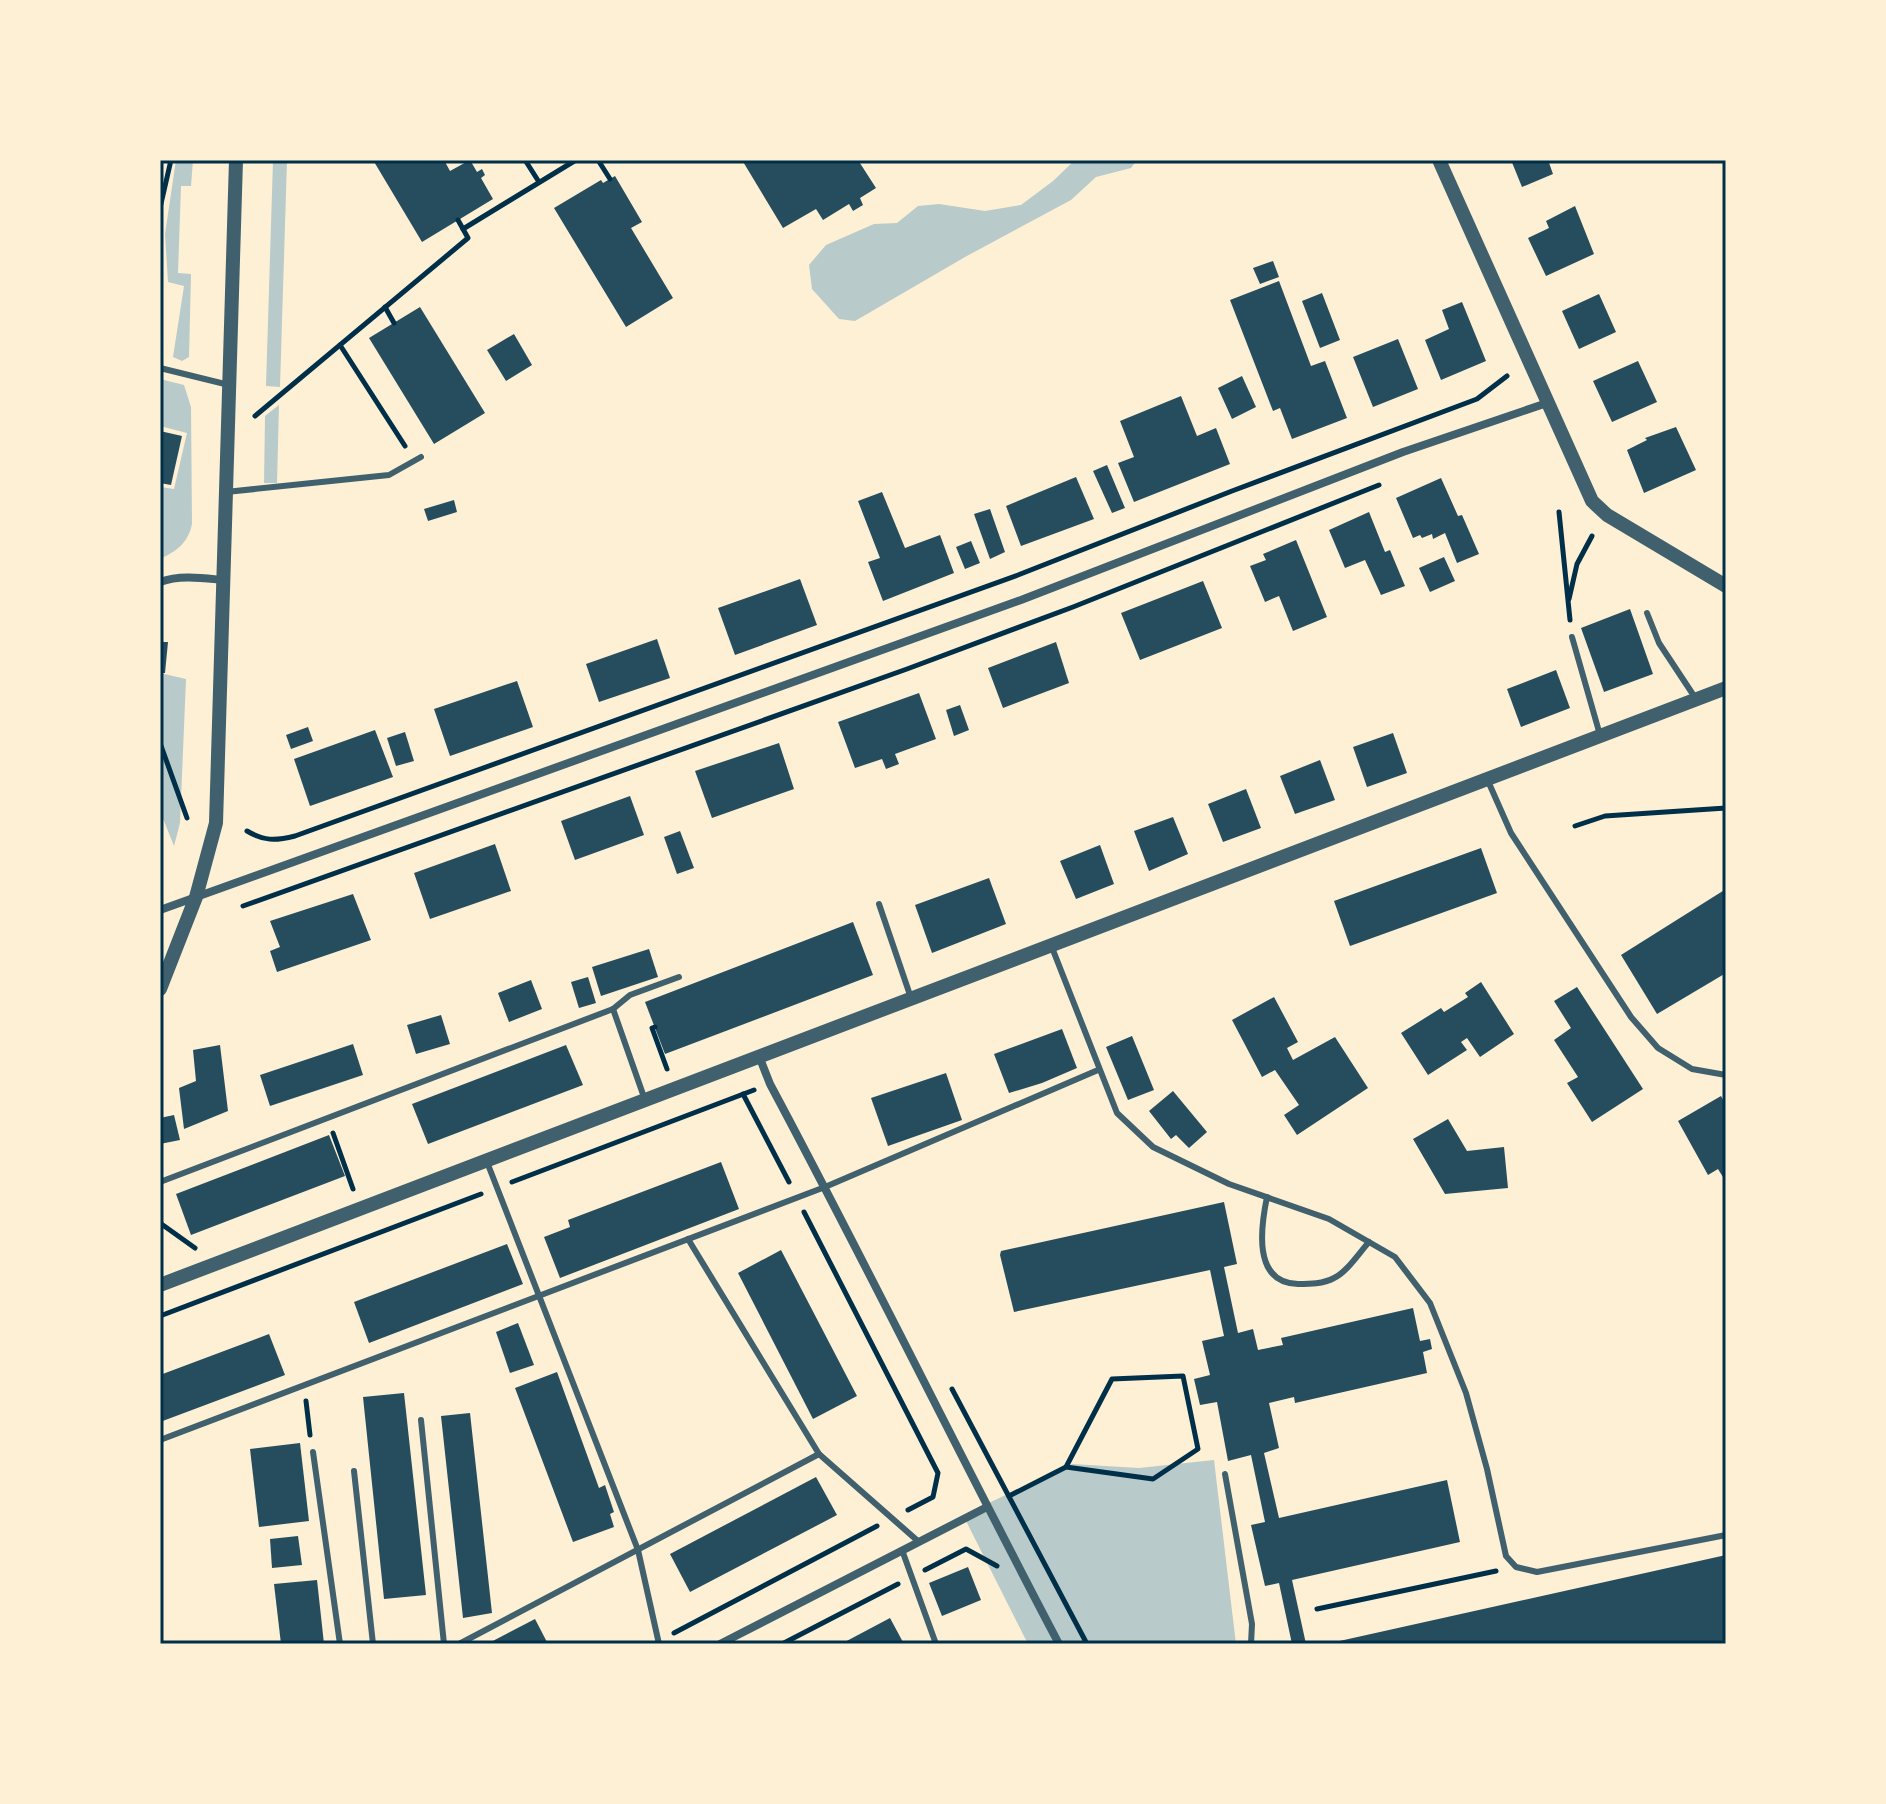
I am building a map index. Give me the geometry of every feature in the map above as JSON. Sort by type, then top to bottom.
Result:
[{"type":"street","points":[[160,989],[196,897],[216,823],[236,160]]},
{"type":"street","points":[[1439,160],[1592,501],[1607,515],[1726,586]]},
{"type":"street","points":[[160,910],[1006,605],[1403,452],[1547,403]]},
{"type":"street","points":[[160,582],[189,577],[223,580]]},
{"type":"street","points":[[160,1285],[1726,688]]},
{"type":"street","points":[[759,1056],[770,1084],[1059,1644]]},
{"type":"street","points":[[720,1644],[987,1507]]},
{"type":"lane","points":[[160,368],[229,385]]},
{"type":"lane","points":[[225,493],[389,475],[418,459]]},
{"type":"lane","points":[[1647,613],[1659,643],[1696,699]]},
{"type":"lane","points":[[1572,637],[1600,735]]},
{"type":"lane","points":[[1486,778],[1511,833],[1631,1017],[1658,1048],[1692,1069],[1726,1075]]},
{"type":"lane","points":[[879,904],[911,998]]},
{"type":"lane","points":[[1051,945],[1117,1113],[1153,1147],[1229,1184],[1329,1219],[1395,1257],[1430,1303],[1466,1393],[1506,1556],[1516,1567],[1537,1572],[1726,1535]]},
{"type":"lane","points":[[160,1182],[613,1009],[630,995],[679,977]]},
{"type":"lane","points":[[613,1009],[645,1100]]},
{"type":"lane","points":[[160,1440],[825,1187],[1098,1070]]},
{"type":"lane","points":[[487,1160],[638,1550],[659,1642]]},
{"type":"lane","points":[[1267,1197],[1262,1224],[1263,1257],[1272,1273],[1291,1284],[1315,1284],[1337,1277],[1369,1242]]},
{"type":"lane","points":[[688,1239],[819,1454],[919,1542]]},
{"type":"lane","points":[[421,1420],[444,1644]]},
{"type":"lane","points":[[313,1452],[340,1644]]},
{"type":"lane","points":[[459,1644],[819,1454]]},
{"type":"lane","points":[[354,1471],[373,1644]]},
{"type":"lane","points":[[1225,1474],[1252,1624],[1251,1644]]},
{"type":"lane","points":[[902,1550],[936,1644]]},
{"type":"path","points":[[160,208],[171,160]]},
{"type":"path","points":[[525,160],[539,182]]},
{"type":"path","points":[[463,229],[576,160]]},
{"type":"path","points":[[598,160],[610,179]]},
{"type":"path","points":[[255,416],[468,238],[458,220]]},
{"type":"path","points":[[385,307],[394,323]]},
{"type":"path","points":[[340,345],[418,459]]},
{"type":"path","points":[[247,831],[261,839],[276,841],[295,836],[866,630],[1477,399],[1507,376]]},
{"type":"path","points":[[243,906],[907,669],[1073,607],[1379,485]]},
{"type":"path","points":[[1559,512],[1572,637]]},
{"type":"path","points":[[1567,605],[1577,564],[1592,536]]},
{"type":"path","points":[[160,743],[187,818]]},
{"type":"path","points":[[1575,826],[1605,816],[1726,808]]},
{"type":"path","points":[[655,1027],[652,1028],[667,1070]]},
{"type":"path","points":[[160,1316],[755,1089]]},
{"type":"path","points":[[659,1642],[933,1497],[938,1473],[743,1094]]},
{"type":"path","points":[[335,1139],[353,1189]]},
{"type":"path","points":[[160,1223],[195,1249]]},
{"type":"path","points":[[987,1507],[1066,1467],[1153,1479],[1198,1449],[1183,1376],[1112,1379],[1066,1467]]},
{"type":"path","points":[[1317,1609],[1516,1567]]},
{"type":"shaded area","points":[[176,160],[193,160],[191,186],[181,186],[178,273],[191,274],[189,357],[182,361],[173,357],[184,286],[168,282],[165,234]]},
{"type":"shaded area","points":[[273,160],[287,160],[280,387],[266,386]]},
{"type":"shaded area","points":[[1075,160],[1137,160],[1131,168],[1096,177],[1071,200],[855,321],[839,319],[812,289],[809,265],[826,245],[874,224],[897,223],[918,206],[939,204],[985,211],[1021,205]]},
{"type":"shaded area","points":[[160,379],[184,385],[191,407],[192,524],[181,546],[160,559],[160,487],[174,489],[187,433],[160,426]]},
{"type":"shaded area","points":[[279,405],[277,483],[264,483],[265,416]]},
{"type":"shaded area","points":[[160,673],[186,679],[180,823],[174,846],[160,811]]},
{"type":"shaded area","points":[[1214,1460],[1236,1644],[1028,1644],[963,1515],[1072,1464],[1139,1468]]},
{"type":"building","points":[[373,160],[444,160],[450,171],[470,160],[477,172],[482,169],[485,175],[481,178],[493,199],[422,242]]},
{"type":"building","points":[[742,160],[858,160],[876,188],[860,198],[863,205],[853,211],[849,204],[823,220],[816,209],[783,228]]},
{"type":"building","points":[[1511,160],[1548,160],[1553,174],[1522,187]]},
{"type":"building","points":[[615,176],[642,222],[631,228],[673,298],[626,327],[554,208],[601,180],[603,183]]},
{"type":"building","points":[[1575,206],[1594,254],[1546,276],[1528,238],[1549,228],[1546,221]]},
{"type":"building","points":[[1273,261],[1279,277],[1260,284],[1253,268]]},
{"type":"building","points":[[1279,281],[1311,366],[1325,361],[1347,418],[1292,439],[1280,408],[1273,411],[1230,300]]},
{"type":"building","points":[[1322,293],[1340,340],[1320,348],[1302,301]]},
{"type":"building","points":[[1599,294],[1616,332],[1579,349],[1562,311]]},
{"type":"building","points":[[1462,302],[1486,361],[1441,380],[1425,340],[1449,329],[1442,310]]},
{"type":"building","points":[[420,307],[485,413],[434,444],[369,338]]},
{"type":"building","points":[[514,334],[532,365],[506,381],[487,350]]},
{"type":"building","points":[[1398,339],[1418,389],[1373,407],[1353,357]]},
{"type":"building","points":[[1638,361],[1657,402],[1612,422],[1593,381]]},
{"type":"building","points":[[1242,376],[1256,407],[1232,419],[1218,388]]},
{"type":"building","points":[[1181,396],[1197,436],[1216,428],[1230,464],[1134,502],[1118,463],[1134,457],[1120,421]]},
{"type":"building","points":[[1676,427],[1696,470],[1644,493],[1627,450],[1647,440],[1645,438]]},
{"type":"building","points":[[160,431],[182,436],[171,485],[160,483]]},
{"type":"building","points":[[1107,465],[1125,508],[1112,513],[1093,471]]},
{"type":"building","points":[[1076,477],[1094,519],[1021,546],[1006,506]]},
{"type":"building","points":[[1441,478],[1479,554],[1457,563],[1445,533],[1433,539],[1432,534],[1413,538],[1396,498]]},
{"type":"building","points":[[882,492],[905,548],[940,535],[954,573],[883,601],[868,562],[880,558],[858,501]]},
{"type":"building","points":[[454,500],[457,512],[428,521],[424,509]]},
{"type":"building","points":[[990,509],[1005,552],[990,559],[974,514]]},
{"type":"building","points":[[1369,512],[1385,552],[1390,550],[1405,586],[1381,595],[1365,560],[1345,568],[1329,530]]},
{"type":"building","points":[[1296,540],[1327,617],[1293,631],[1279,596],[1265,602],[1250,566],[1266,560],[1263,554]]},
{"type":"building","points":[[971,541],[980,563],[965,569],[956,547]]},
{"type":"building","points":[[1444,557],[1455,581],[1430,592],[1419,568]]},
{"type":"building","points":[[800,579],[817,625],[735,655],[718,608]]},
{"type":"building","points":[[1203,581],[1222,628],[1140,660],[1121,613]]},
{"type":"building","points":[[1630,609],[1653,674],[1604,692],[1581,628]]},
{"type":"building","points":[[657,639],[670,678],[599,702],[586,664]]},
{"type":"building","points":[[160,642],[168,642],[165,673],[160,673]]},
{"type":"building","points":[[1056,642],[1069,683],[1003,708],[988,668]]},
{"type":"building","points":[[1556,670],[1570,708],[1521,727],[1507,689]]},
{"type":"building","points":[[517,681],[533,727],[450,756],[434,709]]},
{"type":"building","points":[[919,693],[936,739],[895,754],[899,764],[886,769],[882,759],[855,768],[838,722]]},
{"type":"building","points":[[960,705],[969,730],[954,736],[946,710]]},
{"type":"building","points":[[308,727],[313,741],[291,749],[286,735]]},
{"type":"building","points":[[375,730],[393,777],[310,806],[294,759]]},
{"type":"building","points":[[405,732],[414,761],[396,766],[387,738]]},
{"type":"building","points":[[1393,733],[1407,773],[1367,787],[1353,747]]},
{"type":"building","points":[[779,743],[794,789],[712,818],[695,771]]},
{"type":"building","points":[[1320,760],[1335,800],[1295,814],[1280,776]]},
{"type":"building","points":[[1246,789],[1261,828],[1223,842],[1208,804]]},
{"type":"building","points":[[630,796],[644,835],[575,860],[561,821]]},
{"type":"building","points":[[1173,817],[1188,854],[1149,871],[1134,831]]},
{"type":"building","points":[[680,831],[694,868],[677,874],[664,837]]},
{"type":"building","points":[[495,844],[511,891],[430,919],[414,873]]},
{"type":"building","points":[[1100,845],[1114,884],[1076,899],[1060,861]]},
{"type":"building","points":[[1481,848],[1497,893],[1350,946],[1334,901]]},
{"type":"building","points":[[989,878],[1006,924],[932,953],[915,905]]},
{"type":"building","points":[[1726,889],[1726,973],[1657,1014],[1621,955]]},
{"type":"building","points":[[353,894],[371,940],[277,972],[270,951],[280,947],[270,921]]},
{"type":"building","points":[[853,922],[873,975],[665,1054],[645,1002]]},
{"type":"building","points":[[649,949],[658,977],[601,996],[592,967]]},
{"type":"building","points":[[588,977],[596,1003],[579,1008],[571,982]]},
{"type":"building","points":[[531,980],[542,1009],[509,1022],[498,993]]},
{"type":"building","points":[[1481,982],[1514,1034],[1480,1057],[1467,1038],[1461,1042],[1467,1050],[1428,1075],[1401,1033],[1441,1008],[1444,1012],[1468,997],[1465,993]]},
{"type":"building","points":[[1577,987],[1643,1089],[1592,1122],[1567,1083],[1578,1077],[1554,1040],[1571,1028],[1554,1001]]},
{"type":"building","points":[[1274,997],[1298,1042],[1287,1048],[1293,1060],[1335,1037],[1368,1088],[1297,1135],[1284,1115],[1299,1105],[1275,1070],[1262,1077],[1232,1020]]},
{"type":"building","points":[[441,1015],[450,1044],[416,1054],[407,1025]]},
{"type":"building","points":[[1062,1029],[1077,1068],[1009,1093],[994,1054]]},
{"type":"building","points":[[1132,1036],[1154,1090],[1128,1100],[1106,1047]]},
{"type":"building","points":[[353,1044],[363,1075],[270,1106],[260,1075]]},
{"type":"building","points":[[220,1045],[228,1111],[184,1129],[179,1088],[196,1081],[193,1050]]},
{"type":"building","points":[[566,1045],[583,1085],[428,1144],[412,1104]]},
{"type":"building","points":[[946,1073],[962,1120],[888,1146],[871,1098]]},
{"type":"building","points":[[1173,1091],[1207,1132],[1189,1148],[1176,1135],[1171,1139],[1149,1111]]},
{"type":"building","points":[[1721,1096],[1726,1105],[1726,1182],[1718,1169],[1708,1175],[1678,1121]]},
{"type":"building","points":[[174,1115],[180,1140],[160,1144],[160,1118]]},
{"type":"building","points":[[1448,1119],[1467,1151],[1504,1147],[1508,1188],[1445,1194],[1413,1139]]},
{"type":"building","points":[[329,1135],[345,1176],[191,1235],[176,1194]]},
{"type":"building","points":[[721,1162],[739,1209],[560,1278],[544,1237],[570,1227],[568,1220]]},
{"type":"building","points":[[1224,1202],[1237,1264],[1224,1267],[1238,1333],[1253,1329],[1258,1350],[1283,1345],[1281,1338],[1413,1308],[1420,1341],[1430,1339],[1432,1349],[1423,1352],[1427,1373],[1295,1403],[1294,1397],[1269,1403],[1279,1448],[1264,1453],[1279,1518],[1447,1480],[1460,1542],[1292,1580],[1306,1644],[1292,1644],[1279,1583],[1265,1586],[1251,1525],[1265,1522],[1251,1455],[1228,1461],[1217,1402],[1200,1405],[1194,1379],[1210,1375],[1202,1341],[1224,1336],[1210,1270],[1014,1312],[1000,1255],[1001,1251]]},
{"type":"building","points":[[507,1244],[523,1284],[369,1343],[354,1302]]},
{"type":"building","points":[[781,1250],[857,1396],[813,1419],[738,1273]]},
{"type":"building","points":[[518,1323],[534,1365],[510,1373],[496,1332]]},
{"type":"building","points":[[269,1334],[285,1375],[160,1422],[160,1375]]},
{"type":"building","points":[[557,1372],[599,1488],[605,1485],[614,1512],[610,1514],[614,1527],[573,1542],[515,1388]]},
{"type":"building","points":[[404,1393],[426,1595],[384,1599],[363,1397]]},
{"type":"building","points":[[470,1413],[492,1613],[463,1618],[441,1416]]},
{"type":"building","points":[[300,1443],[309,1521],[259,1527],[250,1449]]},
{"type":"building","points":[[816,1477],[837,1515],[690,1592],[670,1554]]},
{"type":"building","points":[[298,1536],[302,1565],[272,1568],[270,1539]]},
{"type":"building","points":[[1726,1555],[1726,1642],[1326,1644]]},
{"type":"building","points":[[968,1567],[981,1600],[942,1616],[929,1583]]},
{"type":"building","points":[[317,1580],[324,1644],[281,1644],[274,1584]]},
{"type":"building","points":[[890,1618],[904,1644],[841,1644]]},
{"type":"building","points":[[535,1619],[548,1644],[487,1644]]}]
